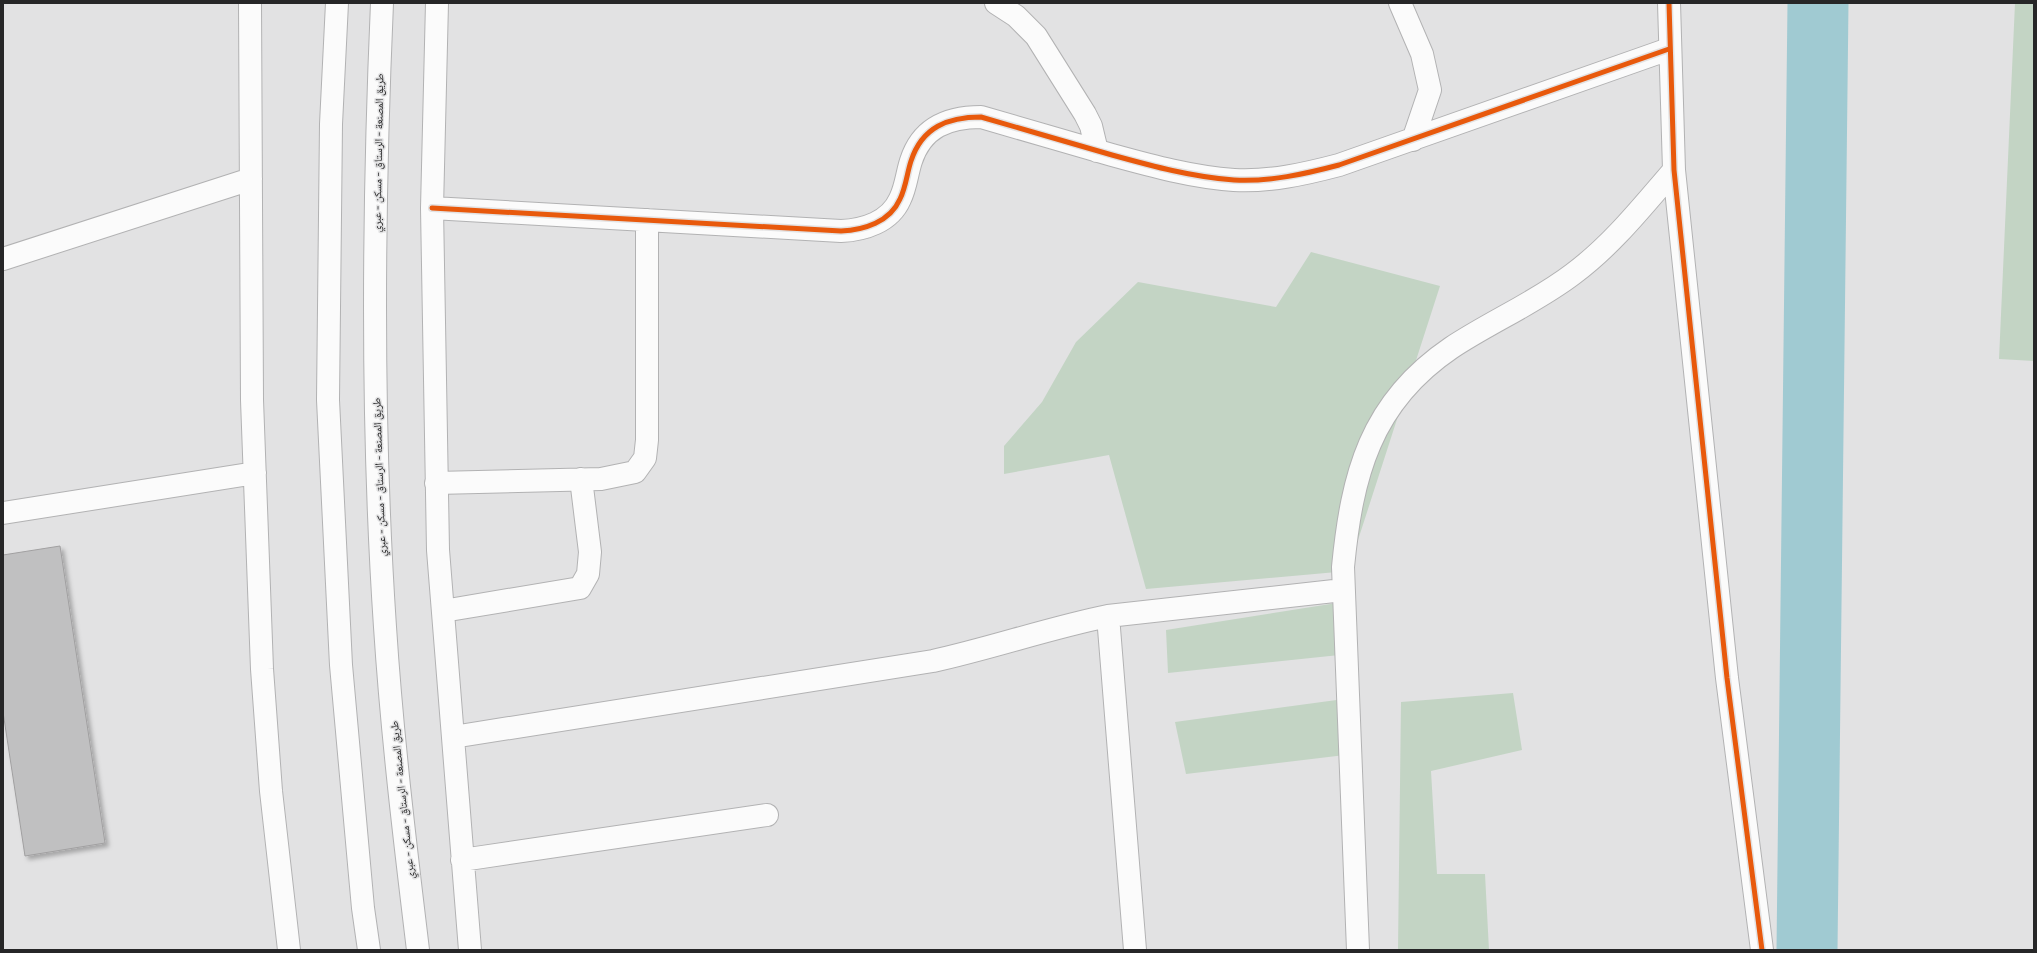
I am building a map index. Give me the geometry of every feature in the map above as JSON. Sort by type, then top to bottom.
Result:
[{"type":"main road","points":[[250,3],[252,400],[262,669],[271,791],[289,950]]},
{"type":"main road","points":[[337,3],[331,124],[328,400],[341,665],[360,877],[369,950]]},
{"type":"main road","name":"طريق المصنعة - الرستاق - مسكن - عبري","points":[[382,3],[376,212],[378,465],[385,627],[397,759],[418,950]]},
{"type":"main road","points":[[437,3],[432,208],[438,550],[470,950]]},
{"type":"main road","points":[[996,3],[1016,16],[1036,36],[1085,114],[1091,126],[1097,150]]},
{"type":"main road","points":[[1400,3],[1422,54],[1430,90],[1413,140]]},
{"type":"main road","points":[[1670,3],[1674,170],[1727,678],[1762,950]]},
{"type":"main road","points":[[432,208],[841,231],[863,228],[883,219],[900,199],[912,159],[919,143],[931,130],[946,121],[963,117],[981,117],[1165,169],[1200,176],[1235,180],[1270,179],[1305,174],[1339,166],[1670,49]]},
{"type":"main road","points":[[1358,950],[1343,567],[1347,527],[1355,487],[1363,458],[1376,429],[1392,404],[1412,380],[1436,359],[1572,274],[1604,248],[1674,170]]},
{"type":"main road","points":[[3,259],[251,179]]},
{"type":"main road","points":[[436,483],[601,479],[635,472],[645,458],[647,220]]},
{"type":"main road","points":[[3,513],[255,473]]},
{"type":"main road","points":[[443,611],[580,588],[588,574],[590,552],[581,479]]},
{"type":"main road","points":[[453,737],[933,661],[1008,643],[1076,622],[1108,616],[1343,590]]},
{"type":"main road","points":[[1108,616],[1134,950]]},
{"type":"main road","points":[[462,860],[767,816]]},
{"type":"green space","points":[[2015,3],[2034,3],[2034,361],[1999,359]]},
{"type":"green space","points":[[1311,252],[1440,286],[1348,571],[1146,589],[1109,455],[1004,474],[1004,446],[1042,402],[1076,342],[1138,282],[1276,307]]},
{"type":"green space","points":[[1343,602],[1349,654],[1168,673],[1166,630]]},
{"type":"green space","points":[[1513,693],[1522,750],[1431,771],[1437,874],[1485,874],[1489,950],[1398,950],[1401,702]]},
{"type":"green space","points":[[1344,699],[1345,755],[1186,774],[1175,722]]},
{"type":"building","points":[[60,546],[105,843],[25,856],[3,712],[3,555]]},
{"type":"waterway","points":[[1807,950],[1818,3]]},
{"type":"cycle path","points":[[1669,3],[1674,170],[1727,678],[1762,950]]},
{"type":"cycle path","points":[[432,208],[841,231],[859,229],[883,219],[896,207],[902,194],[911,161],[916,149],[929,132],[947,122],[969,117],[981,117],[1112,155],[1172,170],[1218,179],[1274,179],[1339,165],[1669,49]]}]
